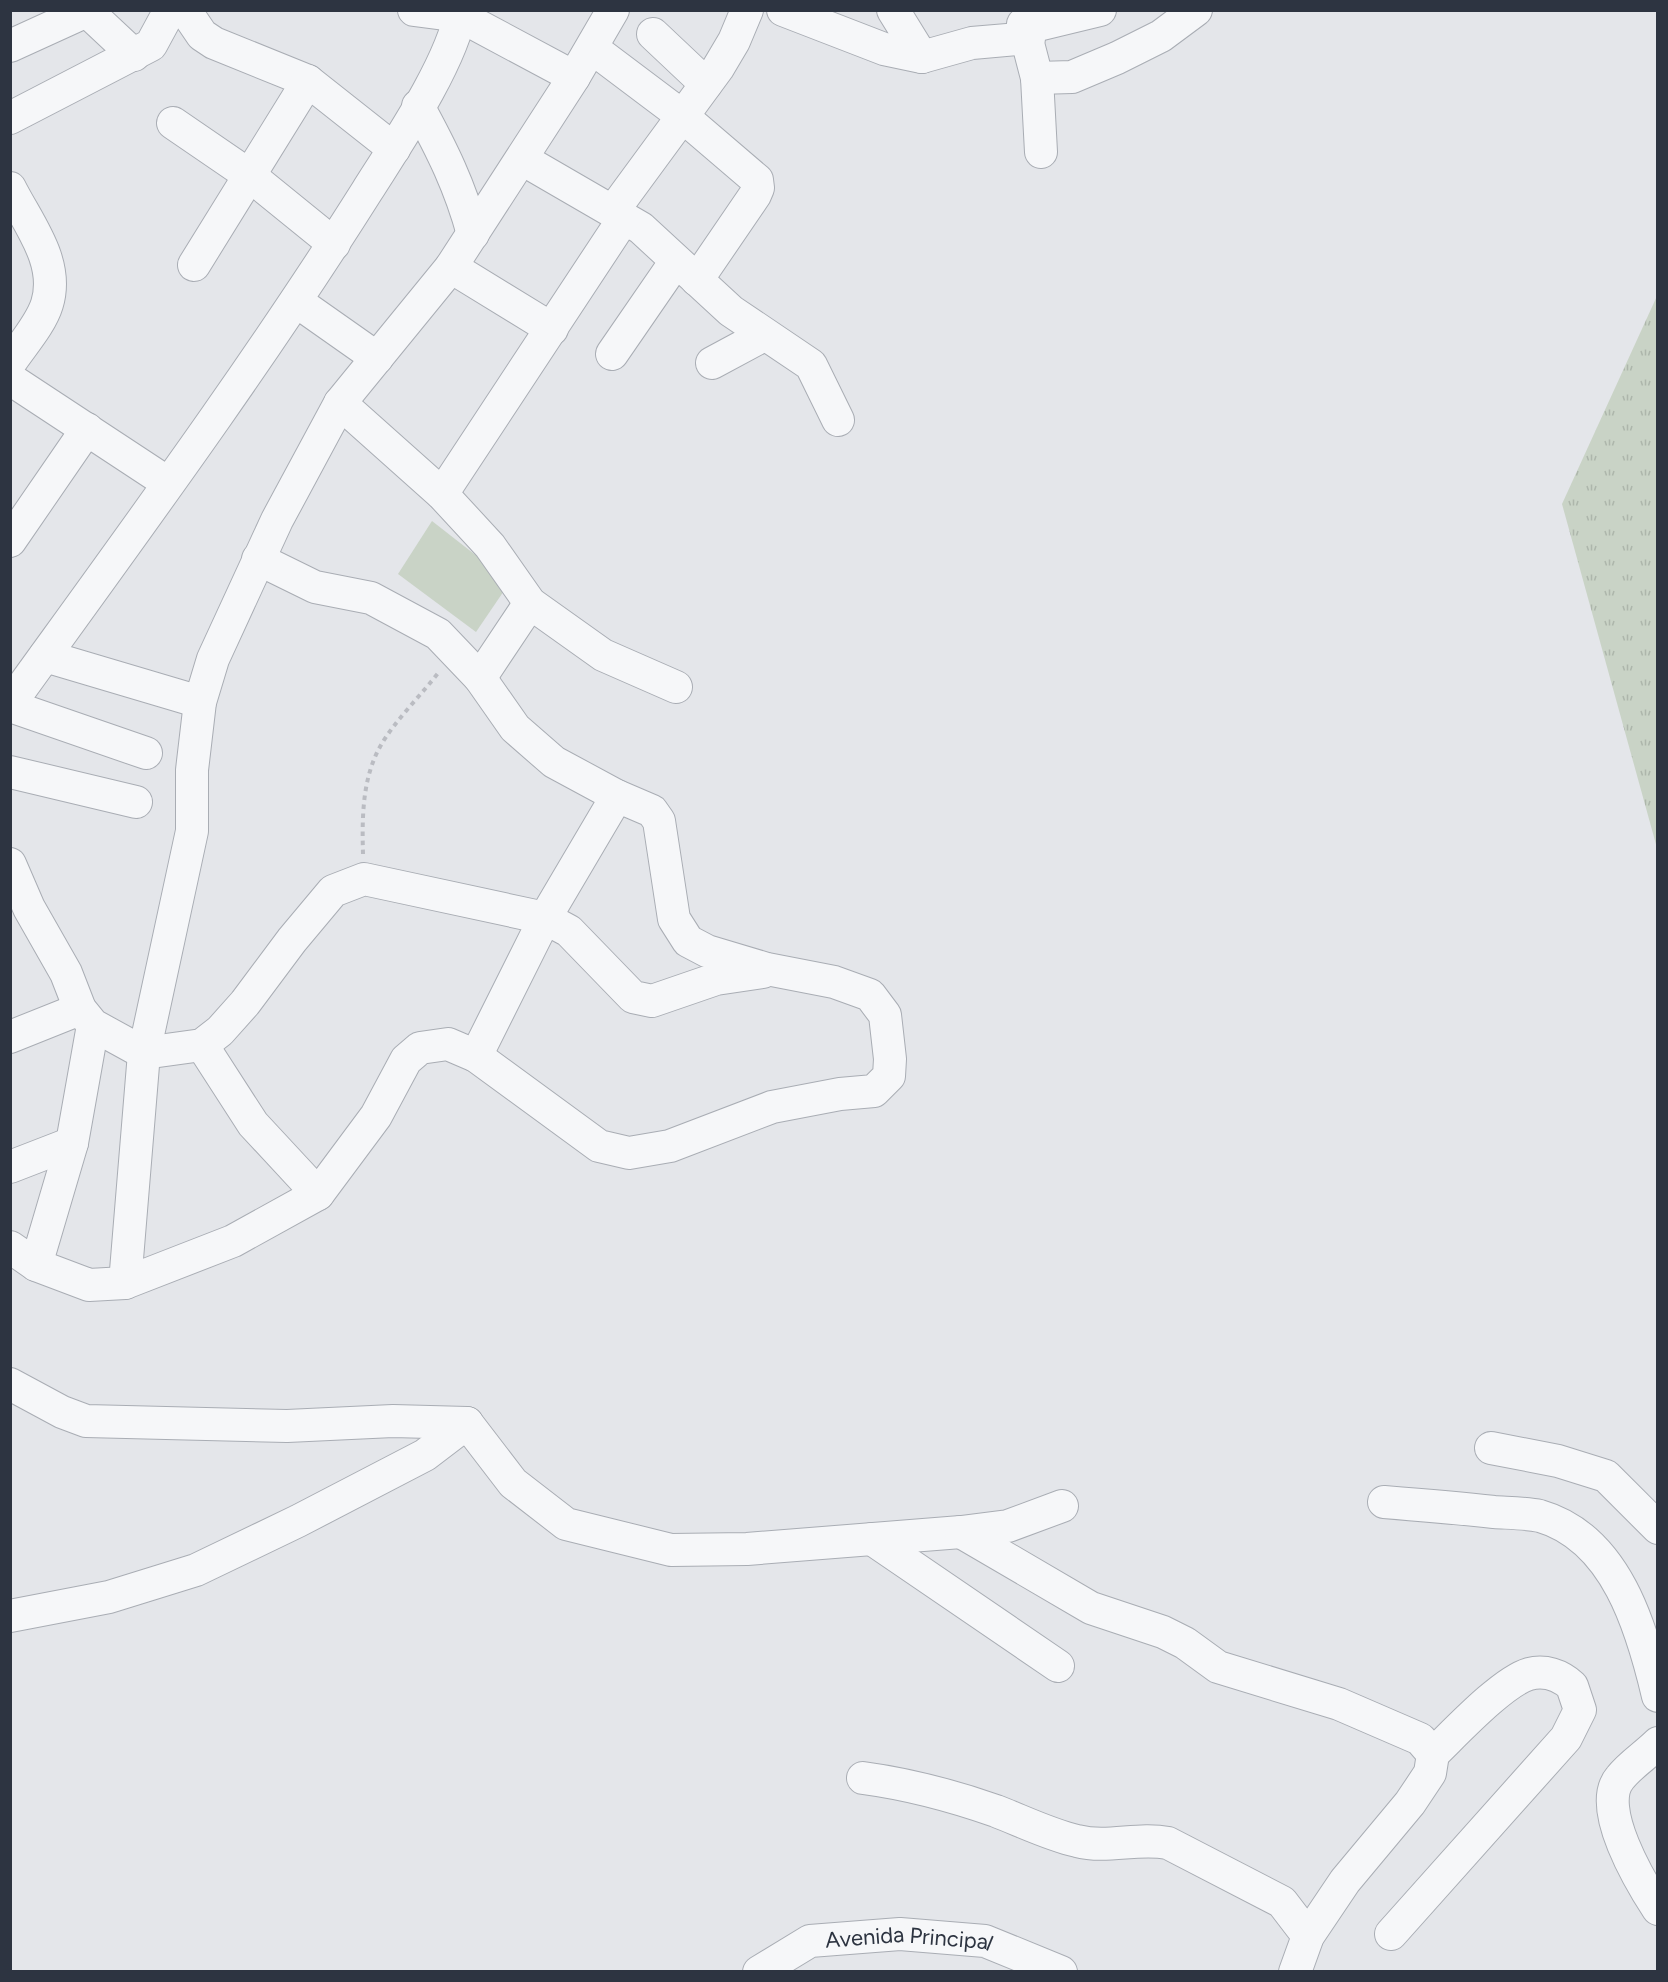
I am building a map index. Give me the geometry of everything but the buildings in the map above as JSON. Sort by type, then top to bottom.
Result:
[{"type":"street","points":[[10,118],[134,56],[151,45],[170,10]]},
{"type":"street","points":[[185,10],[202,35],[214,43],[308,81],[394,148]]},
{"type":"street","points":[[414,10],[460,13],[574,77]]},
{"type":"street","points":[[125,1283],[144,1053],[192,831],[192,770],[200,702],[213,659],[258,559],[303,468],[340,403],[451,267],[574,77],[613,10]]},
{"type":"street","points":[[442,494],[552,329],[618,215],[681,115],[706,84],[734,41],[747,10]]},
{"type":"street","points":[[783,10],[884,49],[915,58],[972,43],[1023,24],[1038,26],[1100,10]]},
{"type":"street","points":[[893,10],[922,57]]},
{"type":"street","points":[[1037,78],[1072,77],[1117,58],[1161,36],[1196,10]]},
{"type":"street","points":[[10,46],[88,11],[134,56]]},
{"type":"street","points":[[146,753],[10,705],[334,244],[394,148],[446,56],[460,13]]},
{"type":"street","points":[[1023,24],[1037,78],[1041,152]]},
{"type":"street","points":[[653,34],[706,84]]},
{"type":"street","points":[[592,48],[681,115],[757,180],[759,188],[612,354]]},
{"type":"street","points":[[194,265],[308,81]]},
{"type":"street","points":[[418,106],[450,164],[462,193],[473,234]]},
{"type":"street","points":[[172,123],[249,175],[334,244]]},
{"type":"street","points":[[522,159],[641,228],[731,311],[811,364],[838,420]]},
{"type":"street","points":[[10,188],[45,253],[52,278],[47,306],[10,363]]},
{"type":"street","points":[[451,267],[552,329]]},
{"type":"street","points":[[296,301],[377,358]]},
{"type":"street","points":[[712,363],[764,335]]},
{"type":"street","points":[[10,379],[168,483]]},
{"type":"street","points":[[340,403],[442,494],[490,546],[530,603],[603,655],[676,687]]},
{"type":"street","points":[[10,541],[87,429]]},
{"type":"street","points":[[10,1247],[36,1265],[89,1285],[125,1283],[233,1241],[318,1194],[376,1116],[406,1060],[420,1048],[448,1044],[476,1056],[599,1146],[629,1153],[670,1146],[772,1107],[840,1094],[874,1091],[889,1076],[890,1059],[885,1015],[870,995],[834,982],[776,970],[707,951],[688,940],[674,920],[659,822],[652,811],[617,796],[554,762],[515,728],[480,678],[438,634],[372,598],[315,586],[258,559]]},
{"type":"street","points":[[480,678],[530,603]]},
{"type":"street","points":[[45,656],[200,702]]},
{"type":"street","points":[[10,772],[136,802]]},
{"type":"street","points":[[476,1056],[545,918],[617,796]]},
{"type":"street","points":[[10,864],[20,912],[66,973],[86,1017],[72,1143],[36,1265]]},
{"type":"street","points":[[10,1037],[86,1017],[144,1053],[202,1045],[220,1031],[245,1003],[292,940],[333,891],[364,879],[545,918],[568,931],[633,997],[652,1001],[716,979],[776,970]]},
{"type":"street","points":[[202,1045],[253,1124],[318,1194]]},
{"type":"street","points":[[10,1167],[72,1143]]},
{"type":"street","points":[[10,1384],[62,1412],[86,1421],[287,1426],[393,1421],[467,1423]]},
{"type":"street","points":[[467,1423],[513,1483],[566,1524],[671,1551],[747,1549],[961,1532],[1008,1526],[1062,1506]]},
{"type":"street","points":[[10,1616],[109,1597],[196,1570],[298,1521],[425,1455],[467,1423]]},
{"type":"street","points":[[1491,1448],[1558,1461],[1606,1476],[1658,1528]]},
{"type":"street","points":[[1384,1502],[1539,1516],[1572,1532],[1598,1554],[1617,1579],[1648,1652],[1658,1696]]},
{"type":"street","points":[[961,1532],[1091,1608],[1163,1632],[1185,1643],[1218,1667],[1359,1713],[1420,1739],[1433,1754]]},
{"type":"street","points":[[872,1539],[1058,1666]]},
{"type":"street","points":[[1295,1971],[1308,1936],[1345,1881],[1415,1796],[1430,1773],[1433,1754],[1479,1710],[1518,1679],[1528,1674],[1551,1674],[1572,1686],[1580,1710],[1566,1738],[1391,1934]]},
{"type":"street","points":[[1658,1743],[1619,1779],[1614,1813],[1621,1839],[1658,1910]]},
{"type":"street","points":[[863,1778],[902,1783],[992,1810],[1077,1841],[1104,1845],[1148,1839],[1168,1843],[1282,1902],[1308,1936]]},
{"type":"street","name":"Avenida Principal","points":[[759,1971],[810,1941],[900,1934],[985,1941],[1061,1971]]},
{"type":"path","points":[[364,879],[362,815],[368,780],[381,745],[456,652]]},
{"type":"green space","points":[[1657,296],[1657,848],[1562,504]]},
{"type":"green space","points":[[432,521],[510,582],[476,632],[398,574]]}]
